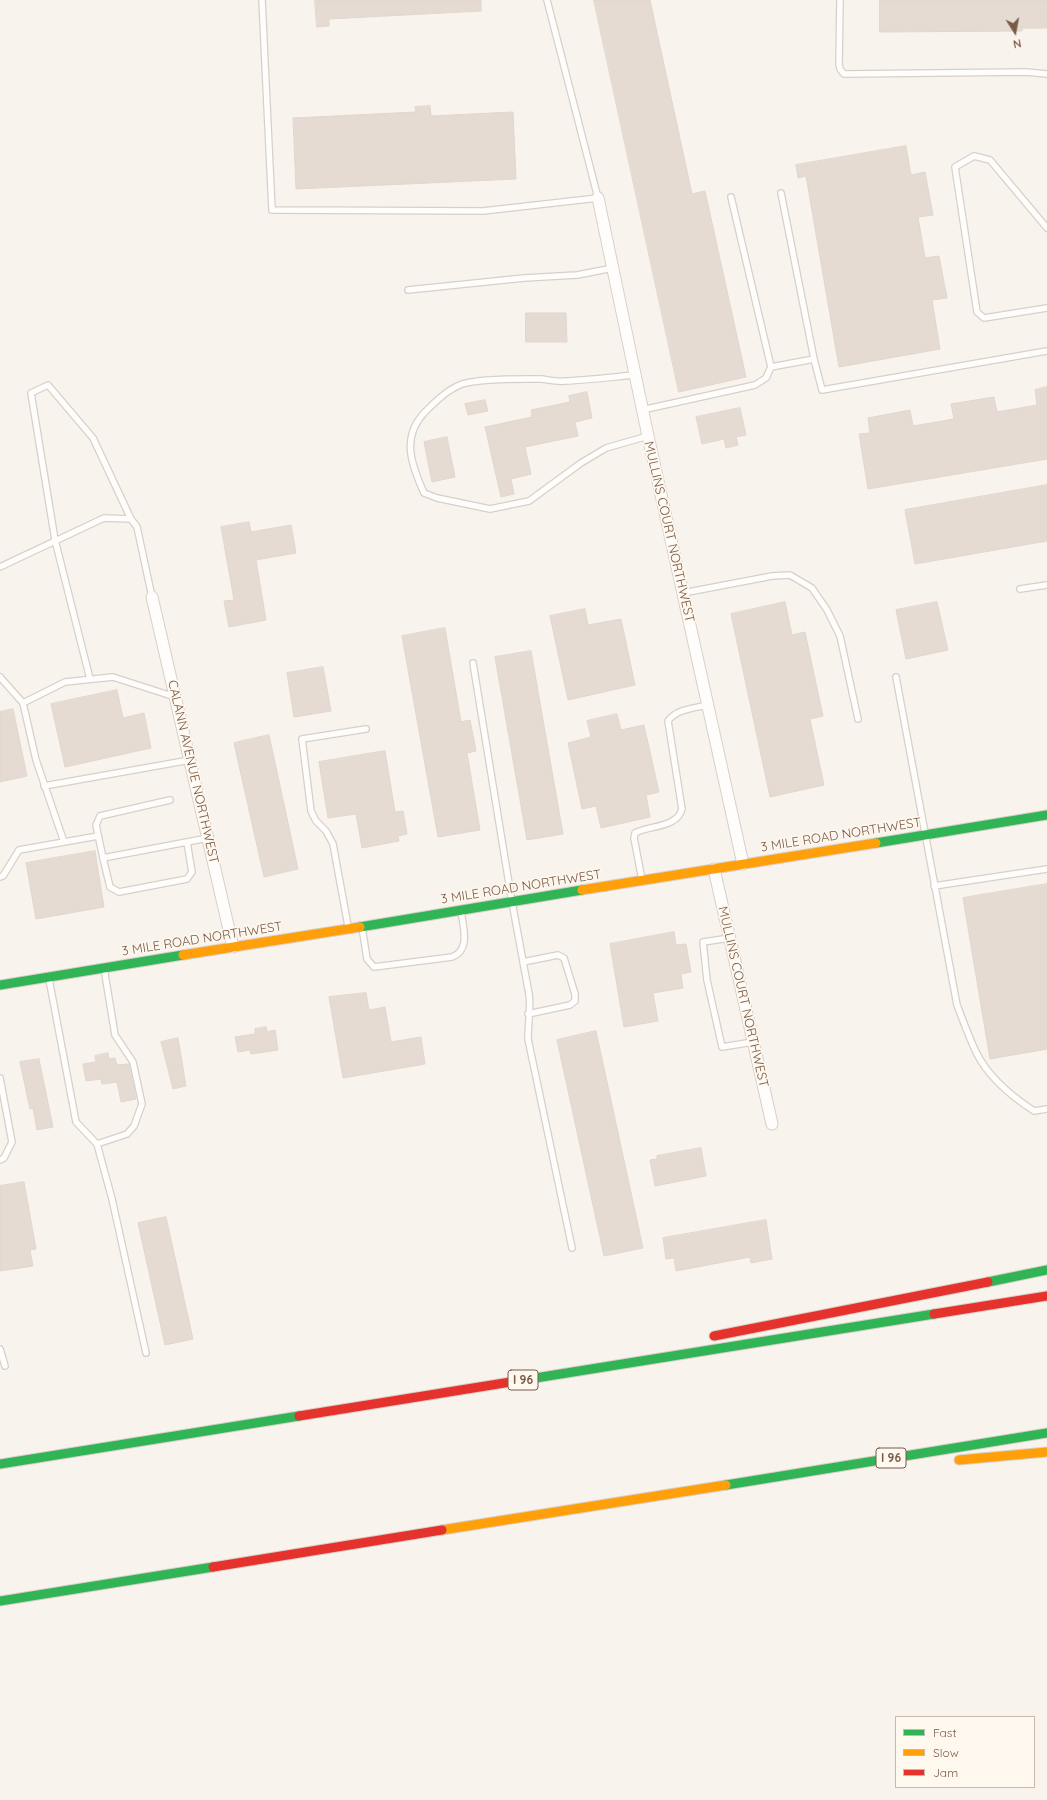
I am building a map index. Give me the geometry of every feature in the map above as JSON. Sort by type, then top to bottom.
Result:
[{"type":"main road","name":"3 MILE ROAD NORTHWEST","points":[[0,985],[1047,815]]},
{"type":"main road","points":[[702,1339],[1047,1270]]},
{"type":"main road","name":"I 96","points":[[0,1464],[1047,1296]]},
{"type":"main road","points":[[365,1406],[624,1354]]},
{"type":"main road","name":"I 96","points":[[0,1601],[1047,1433]]},
{"type":"main road","points":[[947,1461],[1047,1452]]},
{"type":"main road","points":[[736,1483],[908,1465]]},
{"type":"street","name":"MULLINS COURT NORTHWEST","points":[[598,198],[642,410],[743,864]]},
{"type":"street","name":"CALANN AVENUE NORTHWEST","points":[[152,597],[233,947]]},
{"type":"street","name":"MULLINS COURT NORTHWEST","points":[[714,869],[772,1124]]},
{"type":"lane","points":[[262,0],[272,210],[483,211],[598,198],[547,0]]},
{"type":"lane","points":[[840,0],[839,64],[840,69],[844,74],[1026,72],[1047,74]]},
{"type":"lane","points":[[1047,228],[990,160],[974,156],[955,168],[977,312],[984,318],[1047,308]]},
{"type":"lane","points":[[781,193],[814,359],[822,390],[1047,351]]},
{"type":"lane","points":[[642,410],[755,385],[766,378],[771,367],[731,197]]},
{"type":"lane","points":[[408,290],[524,278],[577,275],[613,268]]},
{"type":"lane","points":[[771,367],[814,359]]},
{"type":"lane","points":[[635,375],[564,382],[509,380],[476,381],[462,384],[441,395],[417,421],[410,435],[410,450],[414,472],[424,493],[437,498],[490,509],[529,501],[606,448],[648,436]]},
{"type":"lane","points":[[90,680],[55,540],[31,393],[48,385],[93,438],[131,519],[138,527],[152,597]]},
{"type":"lane","points":[[0,567],[104,518],[131,519]]},
{"type":"lane","points":[[683,593],[772,576],[790,575],[812,588],[827,610],[840,636],[858,719]]},
{"type":"lane","points":[[1020,589],[1047,584]]},
{"type":"lane","points":[[473,663],[512,902],[531,1003],[528,1014],[528,1039],[572,1248]]},
{"type":"lane","points":[[23,703],[65,682],[113,676],[175,697]]},
{"type":"lane","points":[[0,677],[23,703],[36,760],[64,842]]},
{"type":"lane","points":[[896,677],[924,835],[957,1005],[976,1053],[998,1082],[1014,1098],[1034,1111],[1047,1109]]},
{"type":"lane","points":[[642,881],[634,838],[635,833],[675,821],[680,815],[682,809],[668,721],[671,716],[678,712],[708,705]]},
{"type":"lane","points":[[349,928],[333,844],[326,832],[316,821],[312,811],[302,739],[366,728]]},
{"type":"lane","points":[[44,786],[190,760]]},
{"type":"lane","points":[[170,800],[100,816],[96,825],[110,888],[119,892],[187,879],[192,872],[187,842]]},
{"type":"lane","points":[[0,877],[3,876],[19,850],[98,836]]},
{"type":"lane","points":[[103,858],[208,838]]},
{"type":"lane","points":[[934,886],[1047,869]]},
{"type":"lane","points":[[362,926],[367,959],[374,967],[452,957],[458,955],[463,949],[464,944],[461,910]]},
{"type":"lane","points":[[730,938],[703,942],[708,980],[722,1047],[753,1042]]},
{"type":"lane","points":[[523,962],[558,955],[564,958],[575,994],[575,1001],[570,1005],[528,1014]]},
{"type":"lane","points":[[97,1144],[126,1134],[134,1126],[142,1104],[133,1062],[116,1035],[104,968]]},
{"type":"lane","points":[[48,977],[76,1122],[97,1144],[112,1199],[146,1352]]},
{"type":"lane","points":[[0,1078],[12,1142],[4,1158],[0,1160]]},
{"type":"lane","points":[[0,1348],[5,1366]]},
{"type":"building","points":[[315,0],[481,0],[481,11],[329,19],[329,26],[317,27]]},
{"type":"building","points":[[594,0],[650,0],[692,194],[705,191],[746,377],[679,392]]},
{"type":"building","points":[[880,0],[1047,0],[1047,28],[1022,28],[1022,31],[880,32]]},
{"type":"building","points":[[430,106],[431,116],[513,112],[516,179],[296,189],[293,118],[416,112],[415,107]]},
{"type":"building","points":[[906,146],[911,175],[925,172],[933,215],[918,217],[925,258],[939,256],[947,298],[932,300],[940,349],[839,367],[806,176],[798,178],[796,165]]},
{"type":"building","points":[[526,313],[566,313],[567,342],[526,342]]},
{"type":"building","points":[[1047,387],[1047,459],[868,489],[859,434],[870,433],[868,418],[910,410],[913,426],[954,419],[951,404],[994,397],[997,412],[1037,405],[1035,390]]},
{"type":"building","points":[[587,392],[592,418],[575,422],[578,436],[525,447],[531,474],[511,479],[514,494],[501,497],[485,427],[532,417],[531,410],[570,402],[569,396]]},
{"type":"building","points":[[485,400],[488,411],[468,415],[465,404]]},
{"type":"building","points":[[740,408],[746,435],[736,437],[738,445],[726,448],[724,439],[702,444],[696,417]]},
{"type":"building","points":[[447,437],[455,477],[432,482],[424,442]]},
{"type":"building","points":[[1047,485],[1047,541],[915,564],[905,510]]},
{"type":"building","points":[[249,522],[251,532],[291,525],[296,553],[256,560],[266,620],[229,627],[224,601],[234,600],[221,527]]},
{"type":"building","points":[[785,602],[792,635],[805,632],[823,716],[810,719],[824,785],[770,797],[731,614]]},
{"type":"building","points":[[937,602],[948,650],[906,659],[896,610]]},
{"type":"building","points":[[585,609],[588,625],[621,619],[635,685],[568,700],[550,616]]},
{"type":"building","points":[[445,628],[461,722],[470,720],[476,751],[467,753],[480,830],[438,837],[402,636]]},
{"type":"building","points":[[531,651],[563,834],[527,840],[495,657]]},
{"type":"building","points":[[323,667],[331,711],[294,717],[287,673]]},
{"type":"building","points":[[117,690],[123,718],[144,713],[151,748],[65,767],[51,704]]},
{"type":"building","points":[[13,709],[27,776],[0,782],[0,712]]},
{"type":"building","points":[[617,714],[621,730],[644,725],[659,792],[646,795],[650,817],[601,828],[596,806],[582,809],[568,743],[591,737],[587,721]]},
{"type":"building","points":[[269,735],[298,869],[264,877],[234,743]]},
{"type":"building","points":[[385,751],[395,812],[403,811],[407,834],[398,836],[399,841],[362,848],[356,814],[328,818],[319,762]]},
{"type":"building","points":[[95,851],[104,907],[36,919],[26,863]]},
{"type":"building","points":[[1047,884],[1047,1049],[990,1059],[963,898]]},
{"type":"building","points":[[674,932],[676,945],[686,944],[691,972],[681,974],[683,988],[653,993],[658,1021],[624,1027],[610,944]]},
{"type":"building","points":[[366,993],[369,1010],[385,1007],[391,1042],[421,1037],[425,1064],[343,1078],[329,997]]},
{"type":"building","points":[[266,1027],[267,1032],[275,1030],[278,1050],[251,1054],[250,1050],[238,1052],[235,1037],[255,1034],[255,1029]]},
{"type":"building","points":[[596,1031],[643,1248],[604,1256],[557,1040]]},
{"type":"building","points":[[178,1038],[186,1086],[173,1089],[161,1042]]},
{"type":"building","points":[[108,1053],[109,1059],[115,1058],[117,1065],[129,1064],[136,1099],[121,1102],[117,1082],[102,1084],[101,1079],[86,1081],[83,1064],[96,1062],[95,1056]]},
{"type":"building","points":[[39,1059],[53,1127],[37,1130],[33,1108],[30,1109],[20,1062]]},
{"type":"building","points":[[701,1148],[706,1176],[655,1186],[650,1160],[657,1159],[657,1156]]},
{"type":"building","points":[[24,1182],[36,1249],[30,1250],[33,1266],[0,1271],[0,1186]]},
{"type":"building","points":[[166,1217],[193,1339],[165,1345],[138,1223]]},
{"type":"building","points":[[766,1220],[772,1259],[751,1263],[750,1257],[676,1271],[674,1258],[666,1259],[663,1238]]},
{"type":"traffic: fast","points":[[876,843],[1047,815]]},
{"type":"traffic: fast","points":[[360,927],[582,890]]},
{"type":"traffic: fast","points":[[0,985],[183,955]]},
{"type":"traffic: fast","points":[[988,1282],[1047,1270]]},
{"type":"traffic: fast","points":[[523,1380],[934,1314]]},
{"type":"traffic: fast","points":[[0,1464],[299,1416]]},
{"type":"traffic: fast","points":[[726,1485],[1047,1433]]},
{"type":"traffic: fast","points":[[0,1601],[213,1567]]},
{"type":"traffic: slow","points":[[582,890],[876,843]]},
{"type":"traffic: slow","points":[[183,955],[360,927]]},
{"type":"traffic: slow","points":[[959,1460],[1047,1452]]},
{"type":"traffic: slow","points":[[442,1530],[726,1485]]},
{"type":"traffic: jam","points":[[714,1336],[988,1282]]},
{"type":"traffic: jam","points":[[934,1314],[1047,1296]]},
{"type":"traffic: jam","points":[[299,1416],[523,1380]]},
{"type":"traffic: jam","points":[[213,1567],[442,1530]]}]
